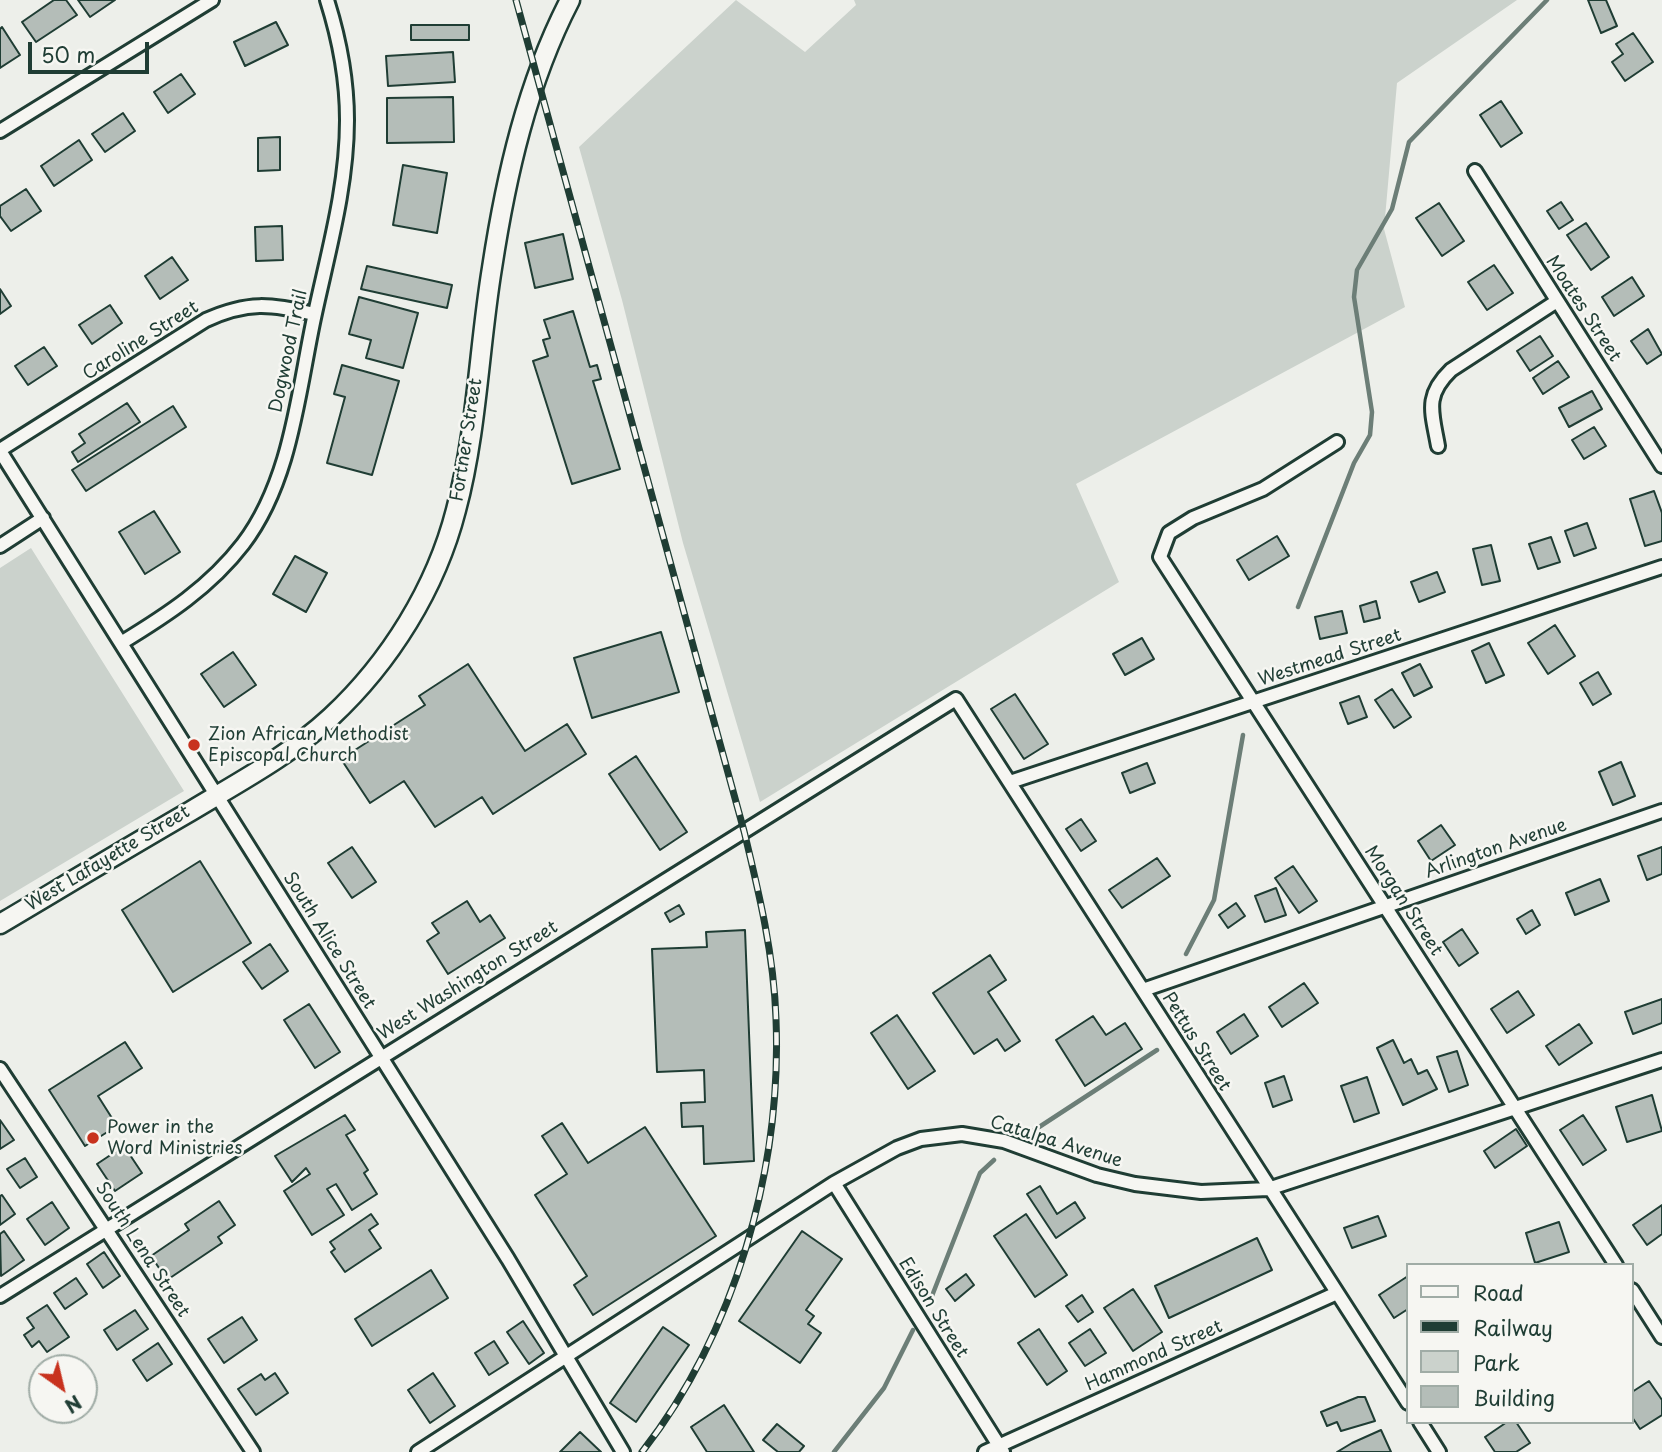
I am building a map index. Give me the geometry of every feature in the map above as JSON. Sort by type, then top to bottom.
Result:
[{"type":"street","points":[[0,131],[212,0]]},
{"type":"street","name":"Dogwood Trail","points":[[121,643],[187,601],[217,575],[245,542],[261,514],[285,455],[344,171],[347,120],[344,72],[327,0]]},
{"type":"street","name":"Fortner Street","points":[[216,795],[303,740],[359,689],[403,630],[437,567],[459,497],[492,265],[519,133],[547,51],[570,0]]},
{"type":"street","name":"Moates Street","points":[[1475,172],[1662,466]]},
{"type":"street","points":[[1438,446],[1431,405],[1439,382],[1451,369],[1557,301]]},
{"type":"street","name":"Caroline Street","points":[[0,451],[206,320],[229,309],[254,304],[280,305],[314,314]]},
{"type":"street","name":"Morgan Street","points":[[1337,442],[1263,489],[1193,518],[1168,533],[1160,557],[1615,1263]]},
{"type":"street","name":"South Alice Street","points":[[0,451],[381,1056],[623,1452]]},
{"type":"street","points":[[0,546],[43,518]]},
{"type":"street","name":"Westmead Street","points":[[1010,782],[1662,567]]},
{"type":"street","name":"Pettus Street","points":[[956,699],[1406,1401]]},
{"type":"street","name":"West Washington Street","points":[[0,1296],[956,699]]},
{"type":"street","name":"West Lafayette Street","points":[[0,924],[216,795]]},
{"type":"street","name":"Arlington Avenue","points":[[1143,990],[1662,811]]},
{"type":"street","name":"Catalpa Avenue","points":[[418,1452],[834,1183],[897,1148],[921,1139],[962,1134],[1004,1141],[1097,1175],[1135,1184],[1201,1192],[1268,1189],[1662,1060]]},
{"type":"street","name":"South Lena Street","points":[[0,1069],[253,1452]]},
{"type":"street","name":"Edison Street","points":[[834,1183],[1000,1448]]},
{"type":"street","name":"Hammond Street","points":[[985,1452],[1000,1448],[1337,1293]]},
{"type":"street","points":[[1634,1293],[1662,1337]]},
{"type":"street","points":[[1421,1424],[1439,1452]]},
{"type":"green space","points":[[736,0],[805,52],[856,5],[854,0],[1517,0],[1397,83],[1384,229],[1405,307],[1076,484],[1119,582],[760,802],[683,543],[622,300],[579,147]]},
{"type":"green space","points":[[31,548],[184,791],[0,901],[0,568]]},
{"type":"building","points":[[54,0],[66,0],[77,15],[36,42],[22,22]]},
{"type":"building","points":[[78,0],[115,0],[90,17]]},
{"type":"building","points":[[1588,0],[1606,0],[1617,26],[1601,33]]},
{"type":"building","points":[[276,22],[288,45],[245,66],[234,42]]},
{"type":"building","points":[[411,25],[469,25],[469,40],[411,40]]},
{"type":"building","points":[[2,27],[20,55],[0,68],[0,29]]},
{"type":"building","points":[[1633,33],[1653,62],[1625,81],[1612,62],[1623,54],[1616,44]]},
{"type":"building","points":[[453,52],[455,82],[388,86],[386,56]]},
{"type":"building","points":[[181,74],[195,94],[168,113],[154,92]]},
{"type":"building","points":[[453,97],[454,142],[387,143],[387,98]]},
{"type":"building","points":[[1501,101],[1522,133],[1501,147],[1480,115]]},
{"type":"building","points":[[123,113],[135,131],[105,152],[92,134]]},
{"type":"building","points":[[280,137],[280,170],[258,171],[258,138]]},
{"type":"building","points":[[79,140],[92,160],[54,186],[41,166]]},
{"type":"building","points":[[403,165],[447,173],[437,233],[393,225]]},
{"type":"building","points":[[26,189],[41,211],[11,231],[0,216],[0,206]]},
{"type":"building","points":[[1561,202],[1573,220],[1559,229],[1547,211]]},
{"type":"building","points":[[1439,203],[1464,241],[1442,256],[1416,218]]},
{"type":"building","points":[[1586,223],[1609,257],[1591,270],[1567,235]]},
{"type":"building","points":[[282,226],[283,260],[256,261],[255,227]]},
{"type":"building","points":[[563,234],[573,279],[535,288],[525,243]]},
{"type":"building","points":[[172,257],[188,280],[160,299],[145,276]]},
{"type":"building","points":[[1494,265],[1513,293],[1487,310],[1468,282]]},
{"type":"building","points":[[367,266],[452,285],[447,308],[361,289]]},
{"type":"building","points":[[1632,277],[1644,296],[1614,316],[1602,297]]},
{"type":"building","points":[[0,289],[11,306],[0,314]]},
{"type":"building","points":[[359,297],[418,313],[403,368],[366,358],[371,340],[349,334]]},
{"type":"building","points":[[110,305],[122,323],[92,344],[79,325]]},
{"type":"building","points":[[573,311],[590,367],[597,365],[601,379],[593,381],[620,469],[572,484],[533,361],[548,356],[543,340],[550,338],[544,320]]},
{"type":"building","points":[[1648,329],[1662,354],[1647,364],[1631,341]]},
{"type":"building","points":[[1540,336],[1553,356],[1530,371],[1517,351]]},
{"type":"building","points":[[44,347],[57,366],[28,385],[15,366]]},
{"type":"building","points":[[1558,361],[1569,377],[1543,394],[1533,378]]},
{"type":"building","points":[[342,365],[399,381],[372,475],[327,463],[345,397],[334,394]]},
{"type":"building","points":[[1592,391],[1602,409],[1569,427],[1559,408]]},
{"type":"building","points":[[127,403],[140,422],[78,462],[72,452],[85,443],[79,434]]},
{"type":"building","points":[[173,406],[186,427],[86,491],[72,470]]},
{"type":"building","points":[[1594,427],[1606,446],[1584,459],[1572,440]]},
{"type":"building","points":[[1654,491],[1662,513],[1662,541],[1645,546],[1630,499]]},
{"type":"building","points":[[154,511],[180,552],[145,574],[119,532]]},
{"type":"building","points":[[1587,523],[1596,548],[1574,556],[1565,531]]},
{"type":"building","points":[[1277,536],[1289,556],[1249,580],[1237,560]]},
{"type":"building","points":[[1551,537],[1560,562],[1538,569],[1529,544]]},
{"type":"building","points":[[1491,545],[1500,581],[1482,585],[1473,549]]},
{"type":"building","points":[[295,556],[327,573],[306,612],[273,594]]},
{"type":"building","points":[[1437,572],[1445,592],[1419,602],[1411,582]]},
{"type":"building","points":[[1376,601],[1380,618],[1364,622],[1360,606]]},
{"type":"building","points":[[1342,611],[1347,633],[1320,639],[1315,617]]},
{"type":"building","points":[[1555,625],[1575,656],[1548,674],[1528,643]]},
{"type":"building","points":[[661,632],[679,692],[592,718],[574,658]]},
{"type":"building","points":[[1142,638],[1154,659],[1125,675],[1113,654]]},
{"type":"building","points":[[1489,643],[1504,675],[1486,683],[1472,651]]},
{"type":"building","points":[[233,652],[256,685],[224,707],[201,674]]},
{"type":"building","points":[[468,664],[525,751],[567,724],[586,754],[493,814],[482,797],[435,827],[404,781],[370,803],[341,759],[425,705],[419,696]]},
{"type":"building","points":[[1420,664],[1432,687],[1414,696],[1402,673]]},
{"type":"building","points":[[1598,672],[1611,694],[1593,705],[1580,683]]},
{"type":"building","points":[[1392,689],[1411,717],[1394,728],[1375,700]]},
{"type":"building","points":[[1015,694],[1048,744],[1024,759],[991,709]]},
{"type":"building","points":[[1359,696],[1367,717],[1348,724],[1340,703]]},
{"type":"building","points":[[636,756],[687,832],[660,850],[609,774]]},
{"type":"building","points":[[1621,762],[1635,796],[1613,805],[1599,772]]},
{"type":"building","points":[[1147,763],[1155,783],[1130,793],[1122,773]]},
{"type":"building","points":[[1081,819],[1096,841],[1081,851],[1066,829]]},
{"type":"building","points":[[1441,825],[1455,845],[1431,861],[1418,841]]},
{"type":"building","points":[[352,847],[376,882],[352,898],[328,863]]},
{"type":"building","points":[[1662,847],[1662,874],[1647,880],[1638,856]]},
{"type":"building","points":[[1157,858],[1170,876],[1122,908],[1109,890]]},
{"type":"building","points":[[200,861],[251,943],[173,992],[122,910]]},
{"type":"building","points":[[1293,866],[1317,901],[1299,913],[1275,878]]},
{"type":"building","points":[[1600,879],[1609,901],[1575,915],[1566,893]]},
{"type":"building","points":[[1276,888],[1286,915],[1265,922],[1255,896]]},
{"type":"building","points":[[467,901],[480,922],[490,915],[505,938],[448,974],[427,941],[439,933],[432,923]]},
{"type":"building","points":[[1236,903],[1245,916],[1228,928],[1219,915]]},
{"type":"building","points":[[679,905],[684,914],[670,922],[665,913]]},
{"type":"building","points":[[1532,910],[1540,925],[1526,934],[1517,919]]},
{"type":"building","points":[[1462,929],[1478,953],[1459,966],[1443,942]]},
{"type":"building","points":[[745,930],[754,1161],[704,1164],[703,1126],[682,1127],[681,1103],[705,1102],[704,1070],[657,1072],[652,949],[707,947],[706,932]]},
{"type":"building","points":[[270,944],[288,971],[262,989],[243,962]]},
{"type":"building","points":[[990,955],[1006,980],[988,992],[1020,1041],[1005,1051],[997,1039],[974,1054],[933,993]]},
{"type":"building","points":[[1304,983],[1318,1003],[1282,1027],[1269,1007]]},
{"type":"building","points":[[1518,991],[1534,1015],[1507,1033],[1491,1009]]},
{"type":"building","points":[[1662,999],[1662,1023],[1633,1034],[1625,1012]]},
{"type":"building","points":[[309,1004],[340,1052],[315,1068],[284,1020]]},
{"type":"building","points":[[1244,1014],[1258,1036],[1231,1054],[1217,1032]]},
{"type":"building","points":[[897,1015],[935,1071],[908,1089],[871,1033]]},
{"type":"building","points":[[1093,1016],[1106,1035],[1125,1023],[1142,1049],[1085,1086],[1056,1040]]},
{"type":"building","points":[[1579,1024],[1592,1043],[1559,1065],[1546,1046]]},
{"type":"building","points":[[1393,1040],[1404,1063],[1411,1059],[1418,1074],[1427,1070],[1437,1089],[1403,1105],[1377,1048]]},
{"type":"building","points":[[125,1042],[142,1068],[98,1096],[117,1126],[85,1146],[49,1090]]},
{"type":"building","points":[[1457,1051],[1468,1085],[1449,1092],[1437,1057]]},
{"type":"building","points":[[1284,1076],[1292,1100],[1273,1107],[1265,1083]]},
{"type":"building","points":[[1367,1077],[1379,1113],[1354,1122],[1341,1086]]},
{"type":"building","points":[[1652,1095],[1662,1131],[1627,1142],[1616,1107]]},
{"type":"building","points":[[345,1115],[355,1130],[346,1135],[368,1170],[364,1173],[377,1194],[352,1210],[336,1184],[327,1189],[344,1215],[312,1235],[284,1191],[310,1174],[306,1168],[292,1182],[275,1156]]},
{"type":"building","points":[[1583,1115],[1606,1150],[1583,1165],[1560,1130]]},
{"type":"building","points":[[0,1120],[14,1140],[0,1149]]},
{"type":"building","points":[[562,1123],[588,1163],[645,1127],[716,1236],[593,1315],[574,1285],[587,1276],[535,1195],[567,1174],[542,1136]]},
{"type":"building","points":[[1516,1129],[1527,1146],[1495,1168],[1484,1151]]},
{"type":"building","points":[[124,1146],[142,1173],[115,1191],[97,1164]]},
{"type":"building","points":[[25,1158],[37,1177],[20,1188],[7,1169]]},
{"type":"building","points":[[1040,1186],[1057,1214],[1075,1202],[1085,1218],[1056,1238],[1027,1194]]},
{"type":"building","points":[[2,1195],[15,1214],[0,1225],[0,1196]]},
{"type":"building","points":[[219,1201],[235,1225],[218,1237],[222,1243],[167,1280],[151,1256],[189,1230],[185,1224]]},
{"type":"building","points":[[52,1202],[69,1228],[45,1245],[27,1219]]},
{"type":"building","points":[[1662,1205],[1662,1234],[1647,1245],[1633,1225]]},
{"type":"building","points":[[371,1214],[378,1224],[369,1230],[381,1248],[345,1272],[331,1252],[335,1249],[330,1242]]},
{"type":"building","points":[[1026,1214],[1067,1275],[1035,1297],[994,1236]]},
{"type":"building","points":[[1378,1216],[1386,1236],[1352,1248],[1344,1228]]},
{"type":"building","points":[[1559,1222],[1569,1252],[1535,1263],[1526,1233]]},
{"type":"building","points":[[4,1231],[24,1260],[1,1276],[0,1234]]},
{"type":"building","points":[[802,1231],[842,1259],[806,1310],[814,1316],[808,1324],[821,1333],[800,1363],[739,1321]]},
{"type":"building","points":[[1257,1238],[1272,1270],[1169,1318],[1155,1286]]},
{"type":"building","points":[[104,1252],[120,1276],[103,1288],[87,1264]]},
{"type":"building","points":[[431,1270],[448,1298],[372,1346],[355,1319]]},
{"type":"building","points":[[966,1274],[974,1285],[955,1301],[946,1289]]},
{"type":"building","points":[[1406,1277],[1406,1310],[1394,1318],[1379,1295]]},
{"type":"building","points":[[76,1278],[87,1294],[65,1309],[54,1293]]},
{"type":"building","points":[[1133,1289],[1162,1332],[1133,1351],[1104,1308]]},
{"type":"building","points":[[1082,1295],[1093,1312],[1078,1322],[1066,1306]]},
{"type":"building","points":[[47,1305],[69,1337],[47,1352],[39,1341],[32,1347],[24,1335],[34,1328],[27,1318]]},
{"type":"building","points":[[135,1310],[148,1329],[117,1350],[104,1330]]},
{"type":"building","points":[[242,1317],[257,1340],[224,1363],[208,1339]]},
{"type":"building","points":[[523,1321],[544,1353],[529,1364],[507,1332]]},
{"type":"building","points":[[663,1327],[689,1345],[636,1422],[610,1403]]},
{"type":"building","points":[[1039,1329],[1067,1371],[1047,1385],[1018,1343]]},
{"type":"building","points":[[1090,1329],[1106,1353],[1085,1366],[1069,1343]]},
{"type":"building","points":[[494,1341],[508,1363],[489,1375],[475,1353]]},
{"type":"building","points":[[158,1343],[172,1364],[147,1381],[133,1360]]},
{"type":"building","points":[[275,1373],[288,1393],[256,1415],[238,1389],[261,1374],[265,1380]]},
{"type":"building","points":[[433,1373],[455,1406],[430,1423],[408,1390]]},
{"type":"building","points":[[1649,1381],[1662,1400],[1662,1415],[1640,1429],[1634,1420],[1634,1391]]},
{"type":"building","points":[[1358,1397],[1365,1397],[1375,1421],[1341,1431],[1337,1422],[1327,1426],[1321,1412]]},
{"type":"building","points":[[724,1405],[754,1452],[707,1452],[691,1427]]},
{"type":"building","points":[[777,1424],[804,1446],[799,1452],[778,1452],[763,1440]]},
{"type":"building","points":[[1504,1424],[1517,1424],[1530,1443],[1516,1452],[1495,1452],[1485,1437]]},
{"type":"building","points":[[1381,1430],[1391,1452],[1337,1452],[1352,1443]]},
{"type":"building","points":[[580,1432],[601,1452],[560,1452]]},
{"type":"waterway","points":[[1298,607],[1354,463],[1370,435],[1372,412],[1354,297],[1357,270],[1392,209],[1409,142],[1547,0]]},
{"type":"waterway","points":[[1186,954],[1214,900],[1243,735]]},
{"type":"waterway","points":[[1033,1131],[1157,1050]]},
{"type":"waterway","points":[[930,1301],[980,1173],[994,1160]]},
{"type":"waterway","points":[[834,1452],[884,1388],[913,1330]]},
{"type":"railway","points":[[516,0],[744,831],[765,924],[775,995],[776,1076],[771,1133],[761,1191],[746,1247],[727,1302],[703,1355],[675,1405],[642,1452]]},
{"type":"place","name":"Zion African Methodist Episcopal Church","points":[[194,745]]},
{"type":"place","name":"Power in the Word Ministries","points":[[93,1138]]}]
